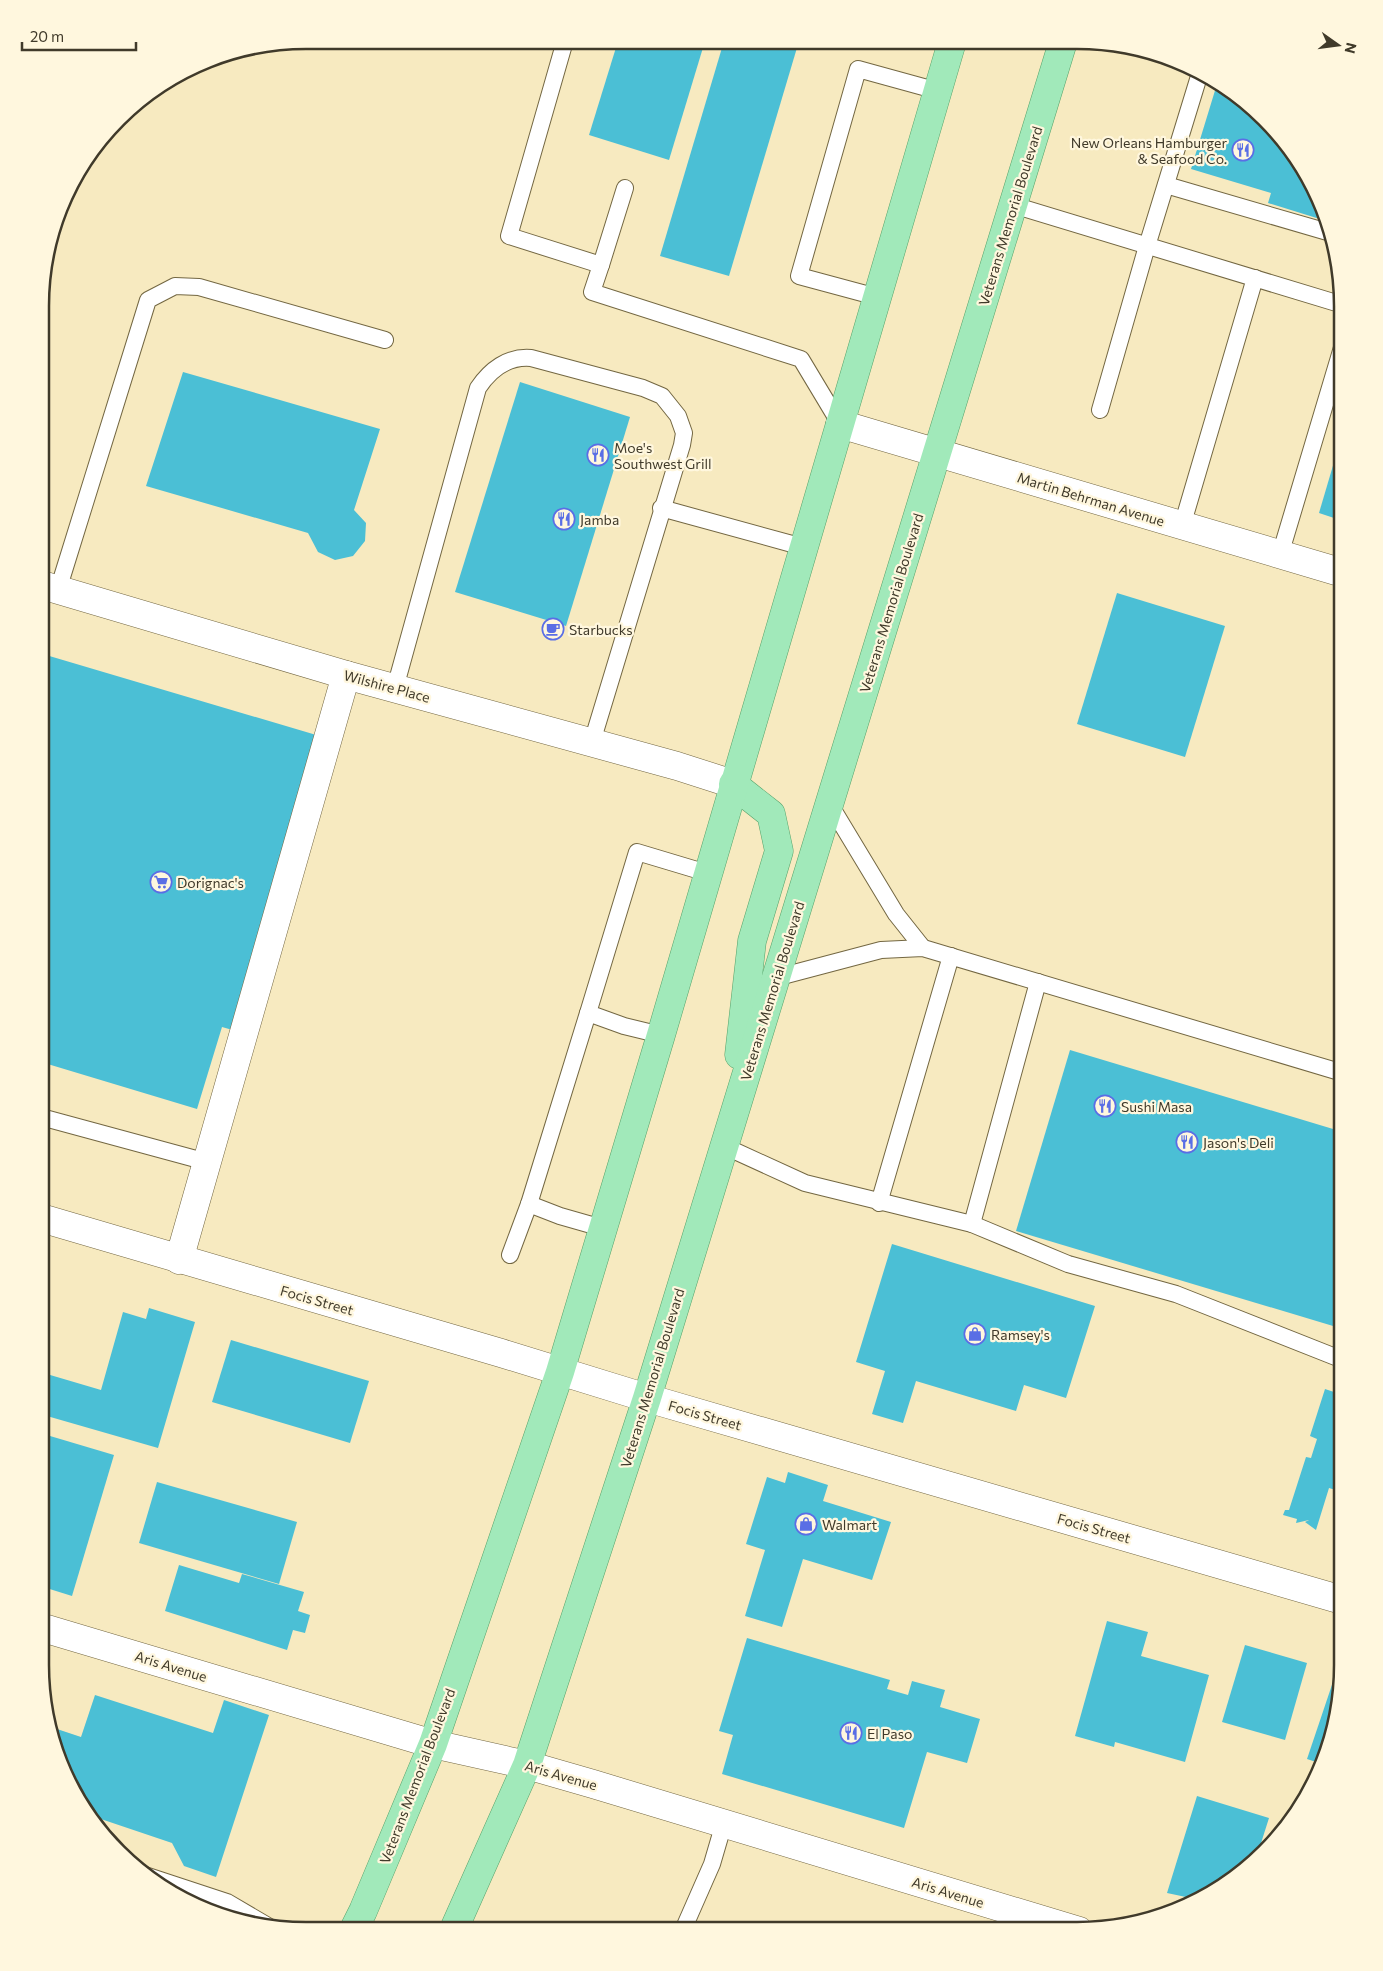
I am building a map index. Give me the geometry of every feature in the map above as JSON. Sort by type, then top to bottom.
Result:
[{"type":"main road","name":"Veterans Memorial Boulevard","points":[[357,1922],[433,1744],[560,1372],[661,1036],[733,784],[950,49]]},
{"type":"main road","name":"Veterans Memorial Boulevard","points":[[457,1922],[527,1764],[647,1398],[1061,49]]},
{"type":"main road","points":[[732,1121],[752,941],[779,851],[771,814],[733,784]]},
{"type":"street","name":"Martin Behrman Avenue","points":[[840,424],[1334,570]]},
{"type":"street","name":"Wilshire Place","points":[[50,588],[346,675],[592,742],[733,784]]},
{"type":"street","points":[[179,1260],[346,675]]},
{"type":"street","name":"Focis Street","points":[[49,1220],[647,1398],[1334,1598]]},
{"type":"street","name":"Aris Avenue","points":[[49,1630],[433,1744],[527,1764],[1049,1922]]},
{"type":"lane","points":[[563,49],[509,236],[601,265]]},
{"type":"lane","points":[[877,297],[799,276],[858,69],[938,90]]},
{"type":"lane","points":[[1100,410],[1147,246],[1198,79]]},
{"type":"lane","points":[[1166,185],[1323,231]]},
{"type":"lane","points":[[625,188],[592,292],[801,359],[840,424]]},
{"type":"lane","points":[[1013,205],[1334,302]]},
{"type":"lane","points":[[1182,526],[1254,278]]},
{"type":"lane","points":[[50,588],[148,300],[175,286],[198,287],[385,340]]},
{"type":"lane","points":[[395,688],[478,388],[489,373],[508,361],[521,357],[643,388],[662,396],[678,416],[684,433],[682,445],[661,508],[592,742]]},
{"type":"lane","points":[[1280,555],[1334,374]]},
{"type":"lane","points":[[661,508],[804,547]]},
{"type":"lane","points":[[829,803],[901,922],[923,948]]},
{"type":"lane","points":[[510,1255],[529,1204],[637,852],[707,873]]},
{"type":"lane","points":[[775,978],[882,950],[923,948],[1334,1070]]},
{"type":"lane","points":[[879,1203],[951,956]]},
{"type":"lane","points":[[972,1224],[1038,982]]},
{"type":"lane","points":[[588,1013],[624,1026],[661,1036]]},
{"type":"lane","points":[[49,1119],[207,1162]]},
{"type":"lane","points":[[724,1146],[804,1183],[879,1203],[972,1224],[1068,1264],[1176,1294],[1334,1357]]},
{"type":"lane","points":[[529,1204],[560,1216],[602,1228]]},
{"type":"lane","points":[[687,1922],[712,1864],[724,1823]]},
{"type":"lane","points":[[169,1883],[227,1902],[250,1916]]},
{"type":"building","points":[[616,49],[703,49],[669,160],[589,135]]},
{"type":"building","points":[[722,49],[797,49],[729,276],[660,256]]},
{"type":"building","name":"New Orleans Hamburger & Seafood Co.","points":[[1215,89],[1247,113],[1281,149],[1300,177],[1319,219],[1268,203],[1271,193],[1191,169]]},
{"type":"building","points":[[183,372],[380,429],[354,510],[366,523],[365,541],[353,556],[335,560],[318,552],[308,533],[146,486]]},
{"type":"building","points":[[520,382],[630,417],[566,626],[455,592]]},
{"type":"building","points":[[1334,462],[1334,518],[1319,513]]},
{"type":"building","points":[[1117,593],[1225,626],[1185,757],[1077,724]]},
{"type":"building","name":"Dorignac's","points":[[49,656],[323,737],[236,1031],[222,1027],[197,1109],[49,1064]]},
{"type":"building","points":[[1070,1050],[1334,1129],[1334,1326],[1016,1231]]},
{"type":"building","name":"Ramsey's","points":[[892,1244],[1095,1306],[1066,1398],[1024,1385],[1016,1411],[916,1381],[903,1423],[872,1414],[885,1371],[856,1362]]},
{"type":"building","points":[[149,1308],[195,1322],[158,1448],[49,1417],[49,1375],[101,1390],[123,1312],[146,1319]]},
{"type":"building","points":[[231,1340],[369,1381],[350,1443],[212,1402]]},
{"type":"building","points":[[1325,1389],[1334,1392],[1334,1490],[1329,1488],[1316,1530],[1305,1522],[1309,1520],[1296,1523],[1297,1519],[1283,1515],[1285,1510],[1289,1510],[1306,1457],[1311,1458],[1317,1439],[1310,1436]]},
{"type":"building","points":[[49,1436],[114,1455],[72,1596],[49,1589]]},
{"type":"building","points":[[788,1472],[828,1485],[823,1501],[891,1522],[872,1580],[803,1559],[782,1627],[745,1616],[765,1550],[746,1544],[767,1477],[785,1483]]},
{"type":"building","points":[[157,1482],[297,1522],[279,1584],[139,1543]]},
{"type":"building","points":[[179,1565],[239,1583],[242,1574],[304,1592],[298,1611],[310,1615],[305,1633],[293,1630],[287,1650],[165,1611]]},
{"type":"building","points":[[1107,1621],[1148,1632],[1141,1656],[1209,1675],[1185,1762],[1115,1742],[1114,1747],[1075,1736]]},
{"type":"building","name":"El Paso","points":[[747,1638],[890,1680],[887,1689],[908,1695],[912,1681],[945,1690],[940,1707],[980,1719],[967,1763],[927,1752],[904,1828],[722,1774],[733,1735],[719,1731]]},
{"type":"building","points":[[1245,1645],[1307,1663],[1285,1740],[1222,1722]]},
{"type":"building","points":[[1334,1679],[1329,1715],[1321,1748],[1316,1762],[1307,1759]]},
{"type":"building","points":[[95,1695],[213,1733],[224,1700],[269,1715],[216,1877],[184,1866],[172,1843],[100,1819],[75,1779],[62,1748],[57,1729],[81,1737]]},
{"type":"building","points":[[1197,1796],[1269,1818],[1260,1846],[1234,1869],[1188,1897],[1167,1893]]},
{"type":"place","name":"New Orleans Hamburger & Seafood Co.","points":[[1243,150]]},
{"type":"place","name":"Moe's Southwest Grill","points":[[598,455]]},
{"type":"place","name":"Jamba","points":[[564,519]]},
{"type":"place","name":"Starbucks","points":[[553,629]]},
{"type":"place","name":"Dorignac's","points":[[161,882]]},
{"type":"place","name":"Sushi Masa","points":[[1105,1106]]},
{"type":"place","name":"Jason's Deli","points":[[1187,1142]]},
{"type":"place","name":"Ramsey's","points":[[975,1334]]},
{"type":"place","name":"Walmart","points":[[806,1524]]},
{"type":"place","name":"El Paso","points":[[851,1733]]}]
